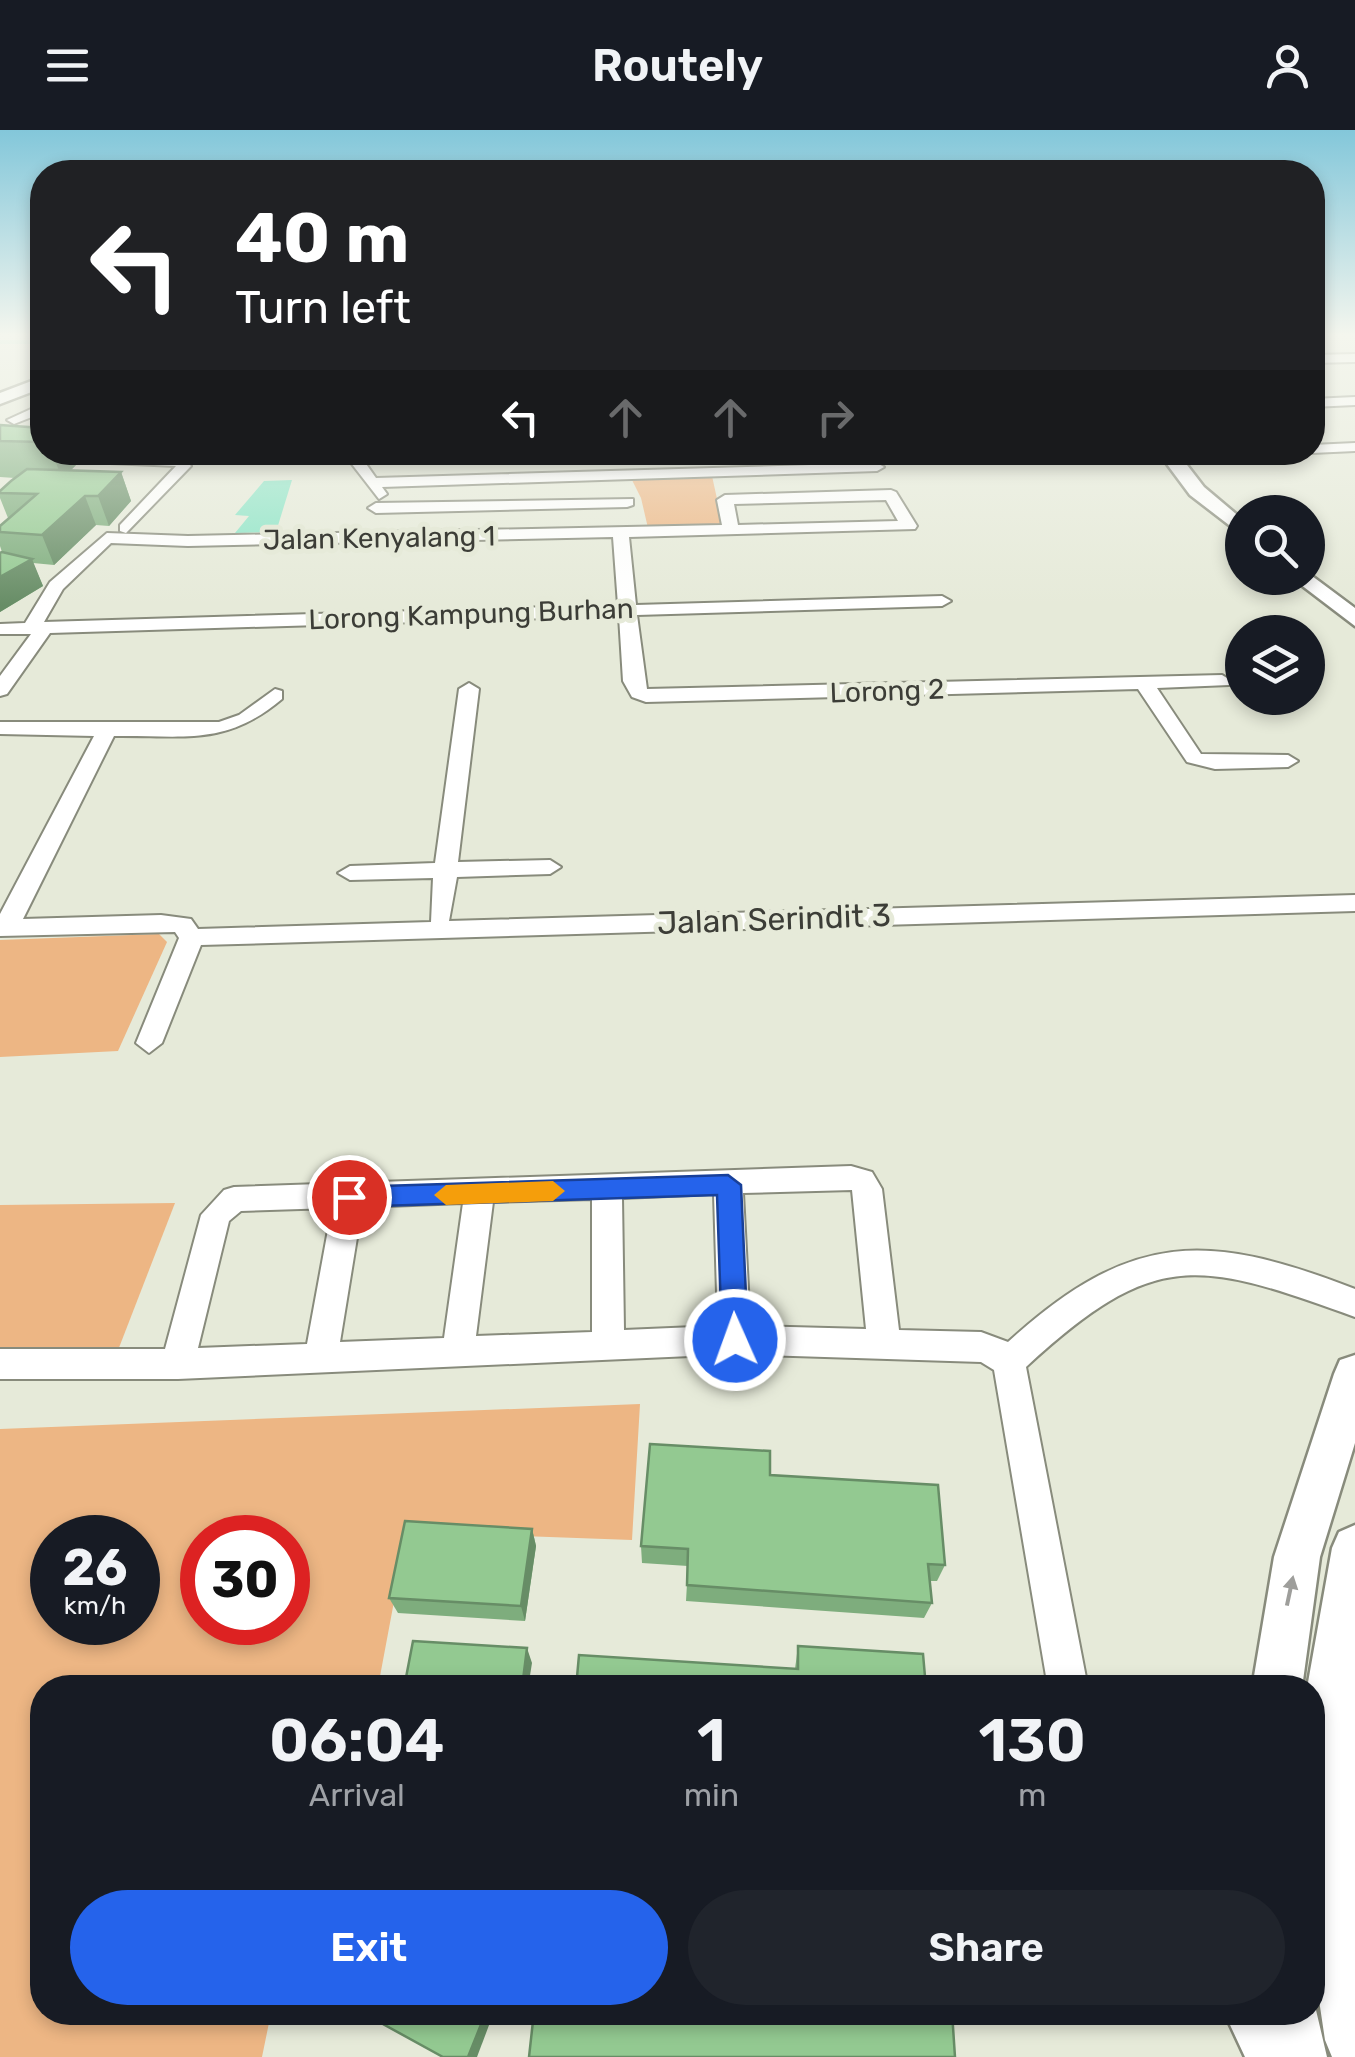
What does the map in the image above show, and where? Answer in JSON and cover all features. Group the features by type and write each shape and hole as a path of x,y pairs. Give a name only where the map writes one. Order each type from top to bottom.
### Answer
{"main road":[{"path":"1177,465 1192,486 1225,514"},
{"path":"1193,465 1225,498"},
{"path":"1325,577 1355,601"},
{"path":"1325,595 1355,619"},
{"path":"1279,1675 1297,1557 1355,1374"},
{"path":"1355,1548 1336,1639 1330,1770 1340,1936 1355,2040"},
{"path":"1260,2025 1278,2057"},
{"path":"1292,2025 1298,2057"}],"street":[{"path":"1325,448 1355,447"},
{"path":"0,454 30,455"},
{"path":"85,477 96,465"},
{"path":"126,528 180,465"},
{"path":"359,465 380,490 366,538"},
{"path":"615,465 627,502 646,533"},
{"path":"371,483 875,465"},
{"name":"Jalan Kenyalang 1","path":"38,628 56,586 107,538 188,542 621,534 646,533 731,531 909,526 891,496 724,500 731,531"},
{"path":"376,508 627,502"},
{"path":"621,534 630,609"},
{"name":"Lorong Kampung Burhan","path":"0,629 942,601"},
{"name":"Lorong 2","path":"630,609 633,681 639,693 646,696 1222,681"},
{"path":"0,690 38,628"},
{"path":"1144,683 1194,758 1215,762 1288,762"},
{"path":"440,917 469,689"},
{"path":"0,728 221,728 246,719 274,695"},
{"path":"1,927 15,913 107,730"},
{"path":"350,872 550,867"},
{"name":"Jalan Serindit 3","path":"187,931 1355,903"},
{"path":"1,927 187,931 540,914"},
{"path":"149,1043 187,931"},
{"path":"178,1364 220,1207 245,1198 862,1180 867,1189 884,1344"},
{"path":"728,1185 735,1340"},
{"path":"607,1189 608,1346"},
{"path":"458,1350 478,1194"},
{"path":"321,1358 349,1197"},
{"path":"1008,1362 1095,1290 1164,1265 1217,1262 1274,1270 1355,1303"},
{"path":"0,1364 178,1364 735,1340 982,1347 998,1352 1008,1362 1066,1675"}],"shaded area":[{"path":"712,476 723,526 648,528 641,498 631,478"},
{"path":"292,480 276,532 235,533 249,516 235,515 264,481"},
{"path":"159,934 167,942 118,1051 0,1057 0,940"},
{"path":"175,1203 115,1358 0,1356 0,1205"},
{"path":"640,1404 632,1540 407,1532 380,1675 30,1675 30,2025 269,2025 262,2057 0,2057 0,1429"}],"building":[{"path":"0,426 30,427 30,442 0,441"},
{"path":"27,469 121,472 98,496 85,496 42,535 0,532 0,526 37,494 0,493"},
{"path":"2,552 32,559 0,577"},
{"path":"650,1444 770,1451 770,1475 938,1485 945,1565 928,1564 932,1603 687,1585 688,1549 641,1546"},
{"path":"405,1521 532,1529 521,1606 389,1598"},
{"path":"413,1641 527,1648 524,1675 406,1675"},
{"path":"798,1646 923,1654 925,1675 577,1675 579,1655 798,1669"},
{"path":"385,2025 481,2025 468,2057 443,2057"},
{"path":"533,2025 953,2025 955,2057 529,2057"}],"slow traffic":[{"path":"446,1195 553,1191"}],"route":[{"path":"349,1197 728,1185 735,1340"}]}
